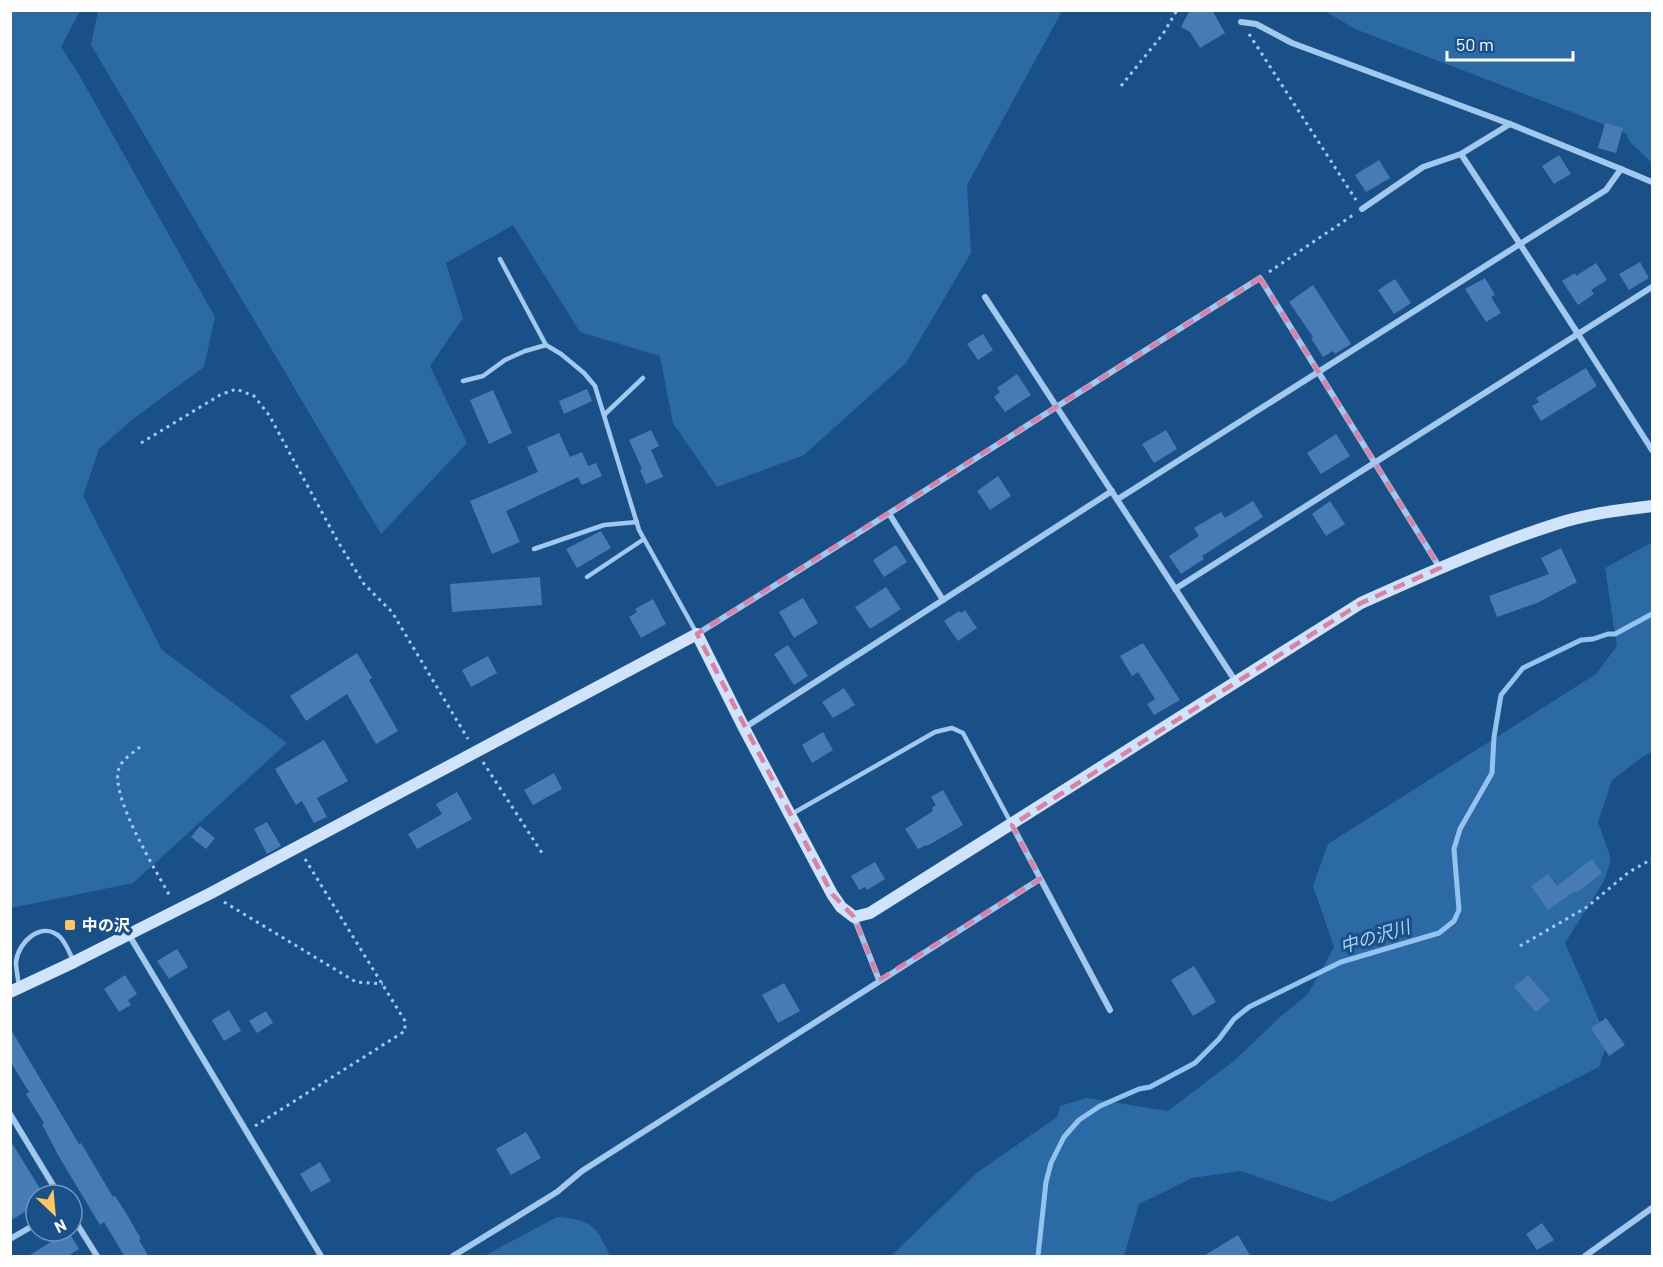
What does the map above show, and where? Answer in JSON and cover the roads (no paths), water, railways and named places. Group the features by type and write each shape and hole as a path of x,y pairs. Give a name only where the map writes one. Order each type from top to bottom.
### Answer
{"street":[{"path":"1241,22 1256,24 1292,43 1510,124 1653,182"},
{"path":"1362,209 1423,167 1461,154 1510,124"},
{"path":"1461,154 1653,450"},
{"path":"1118,499 1606,190 1621,169"},
{"path":"15,990 129,935 298,848 697,634 890,515 1260,278 1440,568"},
{"path":"1175,589 1653,287"},
{"path":"985,297 1236,682"},
{"path":"744,728 1112,491"},
{"path":"854,916 870,913 1361,603 1440,568 1554,524 1616,510 1653,506"},
{"path":"890,515 943,600"},
{"path":"697,634 832,894 841,907 854,916 879,980"},
{"path":"1012,825 1110,1010"},
{"path":"453,1257 557,1192 582,1171 1040,879"},
{"path":"129,935 321,1257"},
{"path":"10,1114 52,1183"},
{"path":"1585,1257 1653,1208"},
{"path":"10,1239 24,1231"},
{"path":"84,1235 98,1257"}],"lane":[{"path":"500,259 546,345 584,373 595,386 637,522 644,539 697,634"},
{"path":"463,381 483,376 505,360 546,345"},
{"path":"604,415 643,378"},
{"path":"534,549 604,525 637,522"},
{"path":"587,577 644,539"},
{"path":"790,815 935,732 952,728 963,734 1012,825"},
{"path":"15,990 19,950 26,940 38,933 49,931 59,936 74,962"}],"waterway":[{"name":"中の沢川","path":"1038,1256 1046,1182 1051,1163 1064,1137 1079,1120 1100,1106 1139,1089 1150,1087 1195,1063 1219,1039 1234,1019 1249,1007 1341,962 1439,933 1454,921 1459,910 1454,849 1460,829 1492,773 1494,737 1501,695 1523,668 1581,640 1615,634 1652,614"}],"place":[{"name":"中の沢","path":"70,925"}]}
